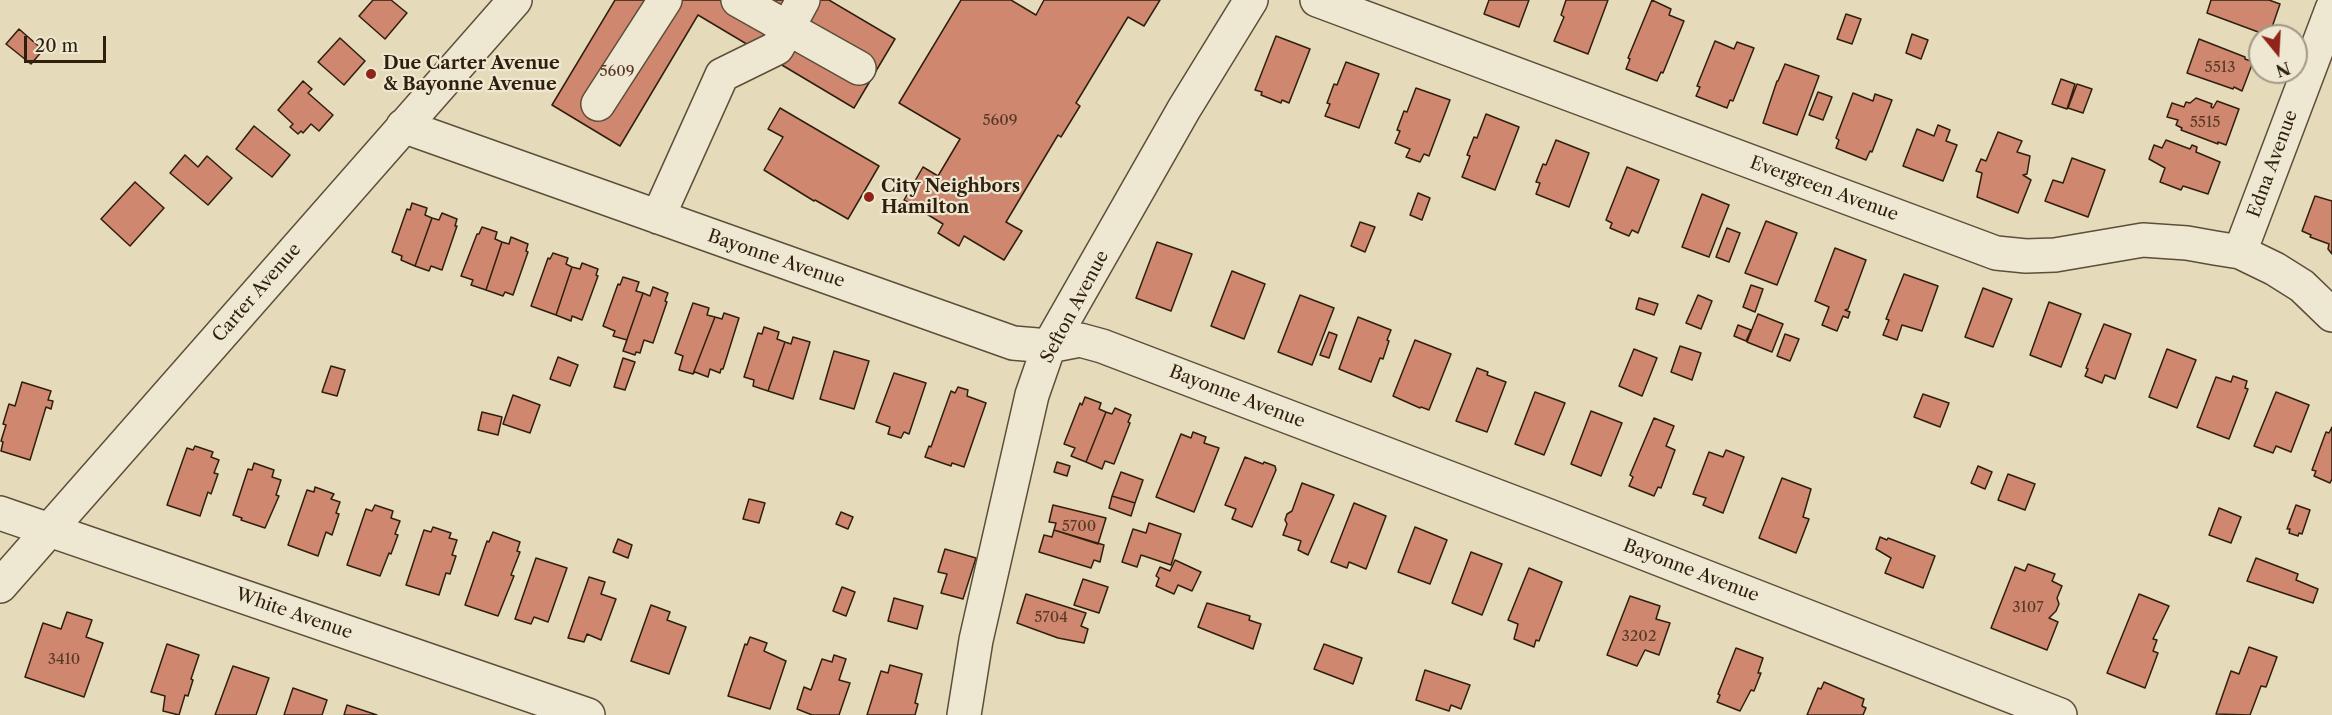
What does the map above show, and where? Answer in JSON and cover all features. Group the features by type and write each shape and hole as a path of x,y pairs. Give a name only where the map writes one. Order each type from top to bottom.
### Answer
{"street":[{"name":"Carter Avenue","path":"0,586 515,0"},
{"path":"598,104 666,0"},
{"path":"738,0 795,13 859,68"},
{"name":"Sefton Avenue","path":"963,715 976,640 1032,395 1049,346 1184,109 1251,0"},
{"name":"Evergreen Avenue","path":"1317,0 1996,253 2026,256 2055,255 2143,240 2187,243 2240,252 2275,269 2302,286 2332,315"},
{"name":"Edna Avenue","path":"2240,252 2332,9"},
{"path":"658,218 722,75 777,48 795,13"},
{"name":"Bayonne Avenue","path":"403,126 1013,343 1049,346 1080,340 1102,346 1529,508 2060,715"},
{"name":"White Avenue","path":"0,513 533,706 588,715"}],"building":[{"path":"373,0 391,0 407,13 385,39 359,16"},
{"path":"615,0 829,0 895,39 854,108 698,15 620,146 552,105"},
{"name":"City Neighbors Hamilton","path":"961,0 1011,0 1036,15 1044,0 1160,0 1144,26 1128,17 1076,103 1080,106 1061,137 1058,135 1006,222 1022,231 1004,260 964,236 959,246 938,233 943,224 904,200 923,167 938,176 960,139 899,103"},
{"path":"1489,0 1529,0 1519,27 1484,14"},
{"path":"1566,0 1608,0 1588,54 1554,41 1564,17 1561,15"},
{"path":"1652,0 1671,9 1669,15 1684,21 1663,73 1661,72 1657,81 1626,69 1630,59 1628,58"},
{"path":"2211,0 2269,0 2280,4 2273,24 2248,24 2248,28 2207,13"},
{"path":"1846,14 1861,19 1852,44 1837,39"},
{"path":"19,29 43,50 31,64 6,44"},
{"path":"1912,34 1928,40 1921,59 1906,53"},
{"path":"1276,36 1310,49 1289,103 1282,100 1281,103 1255,90"},
{"path":"340,38 365,61 344,85 318,62"},
{"path":"2199,39 2248,60 2248,75 2242,91 2187,73"},
{"path":"1715,41 1734,49 1737,42 1754,48 1733,101 1730,100 1727,108 1696,96 1700,87 1697,86"},
{"path":"1346,62 1379,74 1359,128 1325,116 1334,84 1337,85"},
{"path":"1785,64 1819,76 1797,135 1763,123"},
{"path":"2061,79 2075,84 2067,109 2052,104"},
{"path":"303,81 312,89 308,93 333,115 319,131 311,124 303,133 301,131 298,134 290,127 293,124 278,110"},
{"path":"2077,84 2092,89 2083,113 2068,108"},
{"path":"1416,88 1450,100 1429,156 1424,154 1420,162 1406,157 1410,149 1395,143 1404,111 1407,112"},
{"path":"1818,92 1832,97 1823,120 1809,115"},
{"path":"1853,93 1873,101 1875,94 1892,100 1872,152 1870,151 1866,160 1836,148 1839,140 1836,138"},
{"path":"2196,98 2212,104 2213,108 2217,101 2239,109 2226,145 2181,130 2182,128 2176,125 2178,120 2167,117 2172,103 2184,107 2186,102 2190,103"},
{"path":"780,108 879,166 848,219 764,170 783,137 768,129"},
{"path":"1486,114 1519,127 1495,190 1462,177 1470,156 1467,155 1474,137 1477,138"},
{"path":"1938,125 1950,130 1946,141 1957,145 1943,181 1903,166 1917,129 1934,136"},
{"path":"254,126 290,155 272,177 236,149"},
{"path":"1998,132 2022,141 2017,152 2030,156 2027,174 2023,175 2031,180 2018,213 1977,197 1982,173 1976,171 1981,159 1986,161"},
{"path":"1556,140 1589,153 1569,207 1536,194 1540,183 1536,182"},
{"path":"2166,140 2190,149 2192,145 2197,147 2196,152 2220,162 2208,194 2183,186 2181,190 2160,182 2165,168 2149,159 2154,145 2162,148"},
{"path":"185,155 198,167 207,156 232,178 208,205 170,173"},
{"path":"2072,158 2105,170 2088,217 2045,201 2053,180 2063,183"},
{"path":"1627,167 1659,180 1638,233 1632,230 1629,236 1610,228 1612,223 1606,220"},
{"path":"135,182 164,208 130,246 101,219"},
{"path":"1418,193 1430,198 1422,220 1410,215"},
{"path":"1702,194 1729,205 1709,257 1682,247"},
{"path":"2315,196 2332,201 2332,254 2328,249 2329,244 2310,237 2311,235 2302,231"},
{"path":"412,203 427,208 425,215 432,218 415,266 401,260 402,256 392,252 407,209 410,210"},
{"path":"442,213 457,219 455,226 457,226 442,270 431,266 429,271 415,266 432,218 439,220"},
{"path":"1766,221 1797,233 1777,285 1745,273"},
{"path":"1360,222 1375,227 1365,252 1351,246"},
{"path":"482,227 497,232 495,239 502,242 486,290 471,285 473,280 461,276 477,234"},
{"path":"1727,228 1740,233 1729,262 1716,257"},
{"path":"511,237 528,244 526,251 528,252 513,295 505,292 503,296 486,290 502,242 509,244"},
{"path":"1157,242 1192,254 1171,311 1136,298"},
{"path":"1835,248 1866,260 1848,309 1845,310 1850,312 1848,318 1843,316 1837,331 1822,325 1829,307 1815,301"},
{"path":"553,253 568,258 566,264 572,267 556,315 531,306 548,258 550,259"},
{"path":"582,263 598,269 596,275 598,276 582,320 572,316 571,321 556,315 572,267 580,269"},
{"path":"1232,271 1265,284 1244,339 1211,326"},
{"path":"1904,274 1938,286 1922,331 1902,325 1897,340 1883,335 1889,320 1886,319"},
{"path":"623,277 639,282 636,291 643,293 627,340 613,336 615,331 603,326 618,284 620,285"},
{"path":"1751,285 1763,289 1755,312 1743,307"},
{"path":"653,287 668,293 653,343 644,340 640,353 636,352 635,355 623,351 643,293 650,296"},
{"path":"1983,288 2012,299 1993,347 1965,337"},
{"path":"1300,295 1334,308 1312,365 1278,352"},
{"path":"1698,295 1712,301 1701,329 1686,323"},
{"path":"1639,298 1658,304 1654,315 1636,309"},
{"path":"2049,302 2081,314 2061,367 2030,355"},
{"path":"693,303 709,308 707,315 715,317 693,374 679,370 683,356 675,353"},
{"path":"724,313 739,318 723,369 720,373 710,369 708,377 695,372 693,374 715,317 722,319"},
{"path":"1758,314 1783,324 1772,352 1747,342"},
{"path":"1358,317 1391,330 1383,359 1380,358 1371,382 1339,369"},
{"path":"2104,324 2131,334 2115,379 2105,375 2102,383 2085,376 2088,369 2086,368"},
{"path":"1738,325 1751,330 1746,341 1734,336"},
{"path":"764,327 779,332 777,339 785,342 768,391 753,386 754,380 744,377 758,333 762,334"},
{"path":"1329,332 1337,335 1329,358 1320,355"},
{"path":"1785,334 1799,339 1790,361 1777,356"},
{"path":"793,337 810,342 793,399 768,391 785,342 791,344"},
{"path":"1415,340 1451,354 1429,410 1393,396"},
{"path":"1680,346 1701,353 1692,380 1671,372"},
{"path":"1634,349 1657,358 1642,396 1619,386"},
{"path":"2167,349 2196,360 2177,408 2149,397"},
{"path":"834,351 869,361 854,409 820,399"},
{"path":"558,357 578,365 570,386 550,379"},
{"path":"623,358 635,362 625,390 614,387"},
{"path":"331,366 345,370 337,396 322,392"},
{"path":"1477,368 1488,372 1487,375 1506,382 1487,432 1456,421"},
{"path":"894,373 926,383 909,434 904,432 901,438 888,434 890,427 876,422"},
{"path":"2233,376 2247,381 2245,388 2248,389 2229,439 2197,427 2216,377 2231,382"},
{"path":"22,382 51,391 48,400 53,401 51,409 46,407 30,460 1,451 3,442 1,441 6,425 3,424 9,404 15,406"},
{"path":"958,387 968,390 967,396 986,403 964,467 952,463 951,466 925,457 929,446 931,447 951,391 955,393"},
{"path":"1535,392 1565,403 1544,455 1515,444"},
{"path":"2276,392 2309,405 2291,452 2276,446 2273,453 2254,446"},
{"path":"1923,394 1949,403 1940,427 1914,417"},
{"path":"513,395 540,405 530,433 503,424"},
{"path":"1085,397 1101,403 1099,409 1106,412 1086,462 1071,456 1075,448 1064,444 1080,403 1082,405"},
{"path":"1115,408 1131,415 1128,422 1130,423 1114,464 1105,461 1102,469 1086,462 1106,412 1112,414"},
{"path":"1591,411 1622,423 1601,476 1571,464"},
{"path":"482,412 502,417 498,435 478,430"},
{"path":"1654,418 1674,426 1666,446 1675,450 1661,488 1658,487 1654,496 1629,486 1633,477 1630,475"},
{"path":"2332,427 2332,479 2330,483 2314,476 2316,471 2312,470 2326,432 2329,433"},
{"path":"1193,432 1206,437 1204,443 1219,448 1194,512 1156,497 1181,434 1191,438"},
{"path":"195,446 213,452 211,457 219,460 214,473 218,474 211,494 208,492 200,516 167,505 187,448 193,450"},
{"path":"1726,450 1744,457 1723,513 1703,505 1706,498 1693,494 1709,452 1723,457"},
{"path":"1245,457 1275,466 1276,470 1252,527 1232,519 1236,509 1225,505"},
{"path":"1057,462 1070,466 1067,476 1054,472"},
{"path":"254,463 274,470 272,477 281,480 276,495 279,496 265,528 233,515 248,469 252,470"},
{"path":"1978,466 1992,472 1985,489 1971,483"},
{"path":"1121,472 1143,480 1135,503 1112,496"},
{"path":"2008,474 2035,484 2025,510 1998,500"},
{"path":"1782,478 1811,489 1803,517 1809,519 1796,553 1759,538"},
{"path":"1302,483 1334,495 1308,555 1298,550 1301,541 1283,535 1287,524 1285,520 1287,514 1292,511"},
{"path":"315,487 334,494 331,499 340,502 336,513 339,514 332,535 326,532 318,556 288,545 307,490 314,492"},
{"path":"1112,496 1135,503 1131,516 1109,508"},
{"path":"749,499 765,503 759,523 743,519"},
{"path":"1354,503 1386,516 1366,569 1349,562 1347,568 1331,562"},
{"path":"375,505 393,511 391,518 400,521 395,534 398,535 380,576 347,565 366,509 372,511"},
{"path":"1053,505 1106,518 1098,544 1054,530 1056,523 1049,522"},
{"path":"2296,505 2310,510 2302,534 2299,533 2298,536 2289,533 2290,529 2287,529"},
{"path":"2219,508 2241,517 2231,543 2209,535"},
{"path":"841,512 853,517 848,529 836,524"},
{"path":"1149,523 1181,534 1171,565 1141,555 1137,567 1122,562 1133,529 1146,533"},
{"path":"433,527 451,533 449,538 457,540 452,555 456,556 450,574 446,573 439,595 406,585 424,530 431,532"},
{"path":"1415,527 1447,540 1430,584 1398,572"},
{"path":"1054,530 1104,545 1100,562 1094,560 1091,568 1039,552 1044,535 1052,537"},
{"path":"493,532 520,542 517,551 520,552 511,575 514,576 498,616 465,605 487,541 489,542"},
{"path":"1880,537 1935,556 1923,588 1885,573 1891,558 1876,549"},
{"path":"618,539 632,545 628,558 613,552"},
{"path":"945,549 976,558 963,599 941,593 947,574 938,572"},
{"path":"1471,552 1502,564 1482,615 1452,603"},
{"path":"536,558 567,568 548,622 534,617 531,624 515,619"},
{"path":"2256,558 2298,574 2296,580 2318,589 2313,603 2247,581"},
{"path":"1175,560 1201,572 1192,591 1178,585 1174,594 1156,586 1159,578 1156,576 1160,567 1170,571"},
{"path":"2028,564 2055,574 2052,581 2062,586 2057,598 2059,604 2049,618 2058,622 2047,650 1991,628 2015,567 2025,571"},
{"path":"1529,568 1562,582 1539,641 1536,640 1534,647 1514,639 1518,624 1508,620"},
{"path":"589,577 605,582 601,594 616,599 601,640 587,634 584,642 568,638"},
{"path":"1083,579 1108,587 1099,613 1074,605"},
{"path":"842,587 855,592 846,616 833,611"},
{"path":"1026,594 1086,613 1081,626 1088,629 1084,643 1058,638 1017,623"},
{"path":"2139,594 2169,606 2153,639 2157,640 2153,651 2158,653 2145,688 2107,673"},
{"path":"1630,596 1660,606 1656,619 1670,623 1659,655 1645,650 1637,666 1607,655"},
{"path":"894,598 923,606 917,629 888,621"},
{"path":"1207,603 1250,616 1249,620 1261,624 1253,649 1198,627"},
{"path":"651,605 670,612 667,620 686,627 669,674 631,661"},
{"path":"67,612 92,620 86,637 103,643 84,697 25,677 43,623 61,629"},
{"path":"750,637 767,643 764,651 786,661 770,709 728,696 745,644 747,645"},
{"path":"167,644 199,655 188,696 185,695 179,715 163,711 165,696 151,692"},
{"path":"1324,644 1362,658 1353,684 1314,669"},
{"path":"2249,647 2277,657 2266,687 2261,686 2250,715 2216,714 2231,671 2239,674"},
{"path":"1736,648 1763,658 1758,673 1761,673 1754,691 1751,690 1740,711 1717,702"},
{"path":"834,655 846,659 839,680 850,683 839,715 812,715 797,709 804,687 811,690 822,659 832,662"},
{"path":"890,665 922,674 915,703 918,704 915,715 867,715 881,671 888,673"},
{"path":"233,666 269,678 256,715 215,715"},
{"path":"1425,670 1470,685 1461,709 1451,705 1449,711 1416,700"},
{"path":"1824,682 1864,699 1862,706 1866,708 1863,715 1807,715 1818,688 1821,689"},
{"path":"293,688 327,700 322,715 284,715"},
{"path":"347,705 377,715 344,715"}],"place":[{"name":"Due Carter Avenue & Bayonne Avenue","path":"371,74"},
{"name":"City Neighbors Hamilton","path":"869,197"}]}
